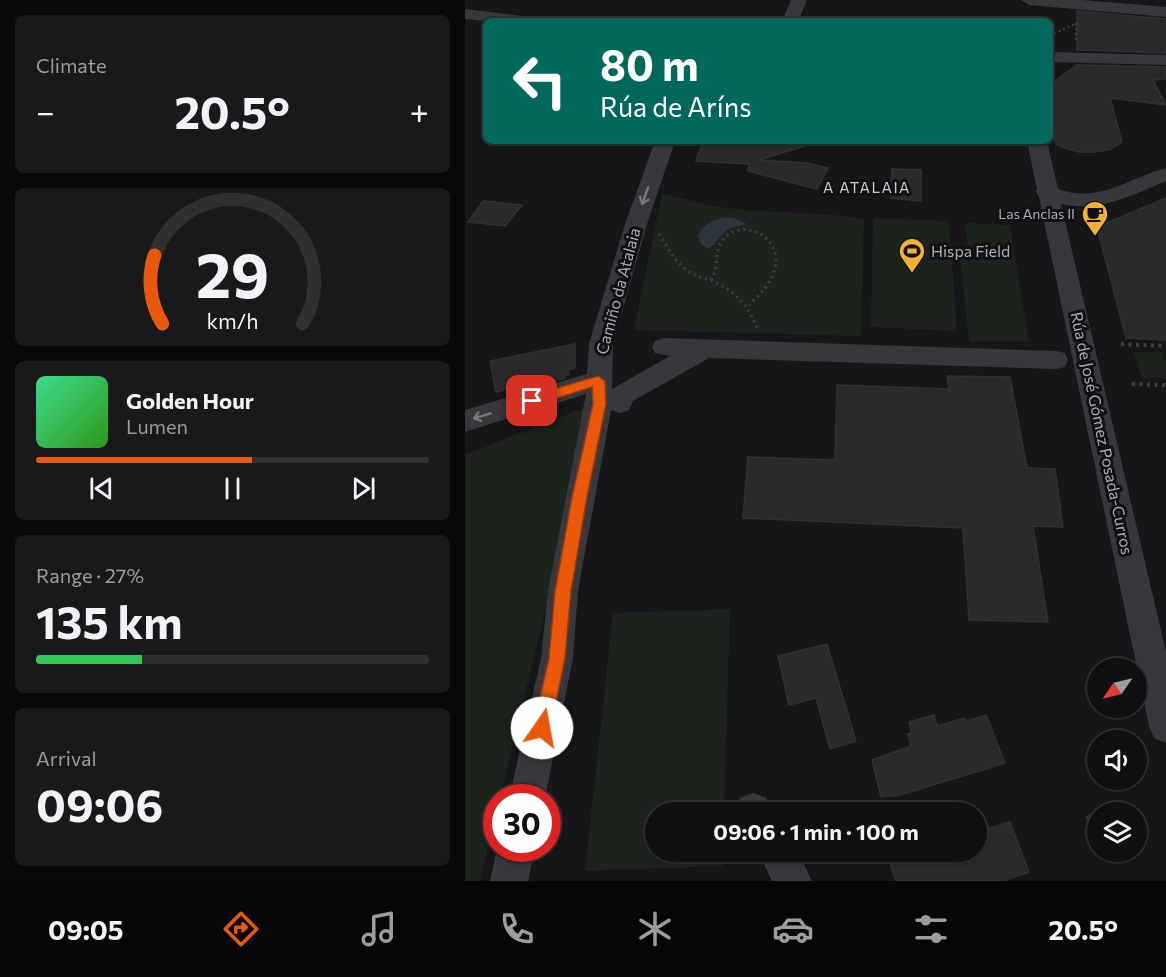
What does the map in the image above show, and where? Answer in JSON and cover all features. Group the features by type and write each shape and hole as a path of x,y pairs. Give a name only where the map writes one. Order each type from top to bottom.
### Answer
{"street":[{"path":"790,18 799,0"},
{"path":"1029,0 1166,12"},
{"path":"465,15 519,16"},
{"path":"1053,57 1166,60"},
{"name":"Camiño da Atalaia","path":"530,784 557,658 563,591 599,404 601,344 636,224 664,144"},
{"name":"Rúa de José Gómez Posada-Curros","path":"1038,144 1046,192 1059,234 1166,726"},
{"path":"1046,192 1061,199 1080,203 1096,202 1166,174"},
{"path":"1059,234 1076,219 1107,206 1121,192"},
{"path":"665,346 1056,360"},
{"path":"620,403 621,396 705,348"},
{"path":"465,421 598,381"},
{"path":"509,881 513,862"},
{"path":"783,862 793,881"}],"path":[{"path":"1053,34 1076,23 1076,41"},
{"path":"636,224 652,226 677,261 689,273 711,280 749,305 757,327 757,350"},
{"path":"711,280 717,268 716,253 723,238 738,230 750,229 764,234 773,243 777,256 775,268 768,284 749,305"},
{"path":"1121,344 1166,346"},
{"path":"1132,384 1166,385"}],"shaded area":[{"path":"662,193 721,207 864,219 861,336 634,330"},
{"path":"724,217 734,218 747,224 728,229 709,249 701,244 697,236 702,229"},
{"name":"Hispa Field","path":"873,218 949,221 957,331 871,327"},
{"path":"965,223 1010,225 1029,342 969,341 960,259 969,259"},
{"path":"1134,352 1163,352 1166,362 1166,378 1142,378"},
{"path":"584,408 546,608 503,784 483,784 484,862 480,881 465,881 465,455"},
{"path":"730,609 724,802 645,802 645,862 722,862 722,866 585,871 613,613"}],"building":[{"path":"1077,11 1166,19 1166,53 1077,50"},
{"path":"1077,65 1166,67 1166,79 1153,80 1166,105 1110,98 1122,142 1111,149 1079,152 1056,144 1053,136 1053,83"},
{"path":"702,144 805,144 805,146 759,160 807,163 828,168 817,189 748,171 749,164 696,161"},
{"path":"892,169 921,170 921,201 891,198"},
{"path":"1166,198 1166,340 1126,338 1097,227"},
{"path":"483,201 522,205 505,226 468,222"},
{"path":"575,344 575,368 568,370 569,375 565,378 526,390 525,384 496,392 490,361"},
{"path":"947,376 1010,377 1027,468 1055,469 1063,527 1033,526 1048,622 969,620 963,528 743,518 748,457 835,460 837,385 949,389"},
{"path":"827,644 856,741 830,749 816,698 789,705 778,656"},
{"path":"934,715 937,726 986,715 1005,763 900,795 881,797 872,760 911,746 908,734 912,733 909,722"},
{"path":"1010,822 1029,872 1003,881 896,881 890,862 987,862 987,829"}],"place":[{"name":"Las Anclas II","path":"1095,237"},
{"name":"Hispa Field","path":"912,274"}],"district":[{"name":"A ATALAIA","path":"867,188"}],"route":[{"path":"532,401 598,381 599,404 579,497 563,591 557,658 542,728"}]}
